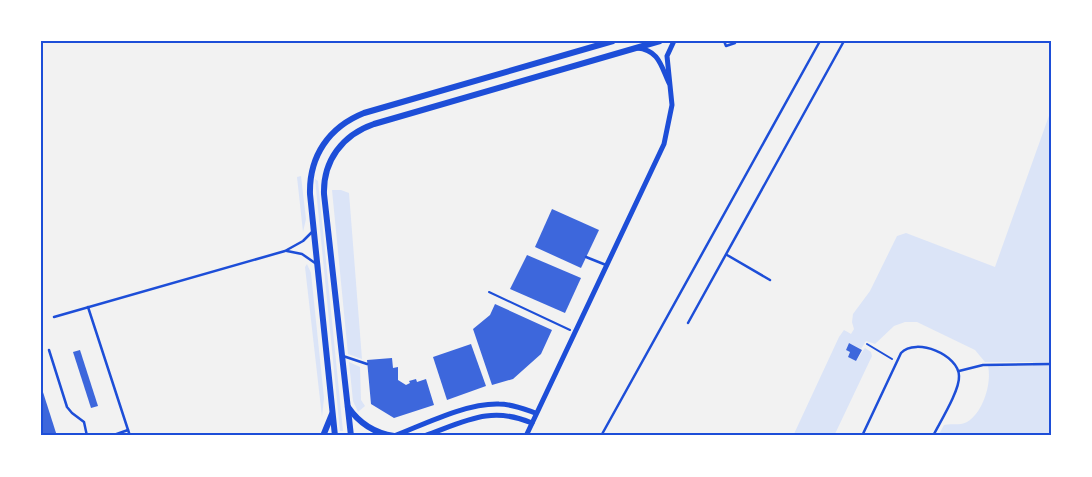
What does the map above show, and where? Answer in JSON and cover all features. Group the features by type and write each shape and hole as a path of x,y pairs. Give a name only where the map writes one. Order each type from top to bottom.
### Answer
{"street":[{"path":"335,436 310,185 315,159 329,137 341,125 356,116 612,41"},
{"path":"350,436 324,194 328,166 340,145 352,134 366,127 660,41"},
{"path":"526,436 664,144 671,115 667,56 674,41"},
{"path":"636,48 650,52 658,57 670,85"},
{"path":"546,61 549,74"},
{"path":"315,159 328,166"},
{"path":"348,406 367,426 380,433 394,436 450,415 488,404 508,405 536,413"},
{"path":"323,436 333,410"},
{"path":"424,436 490,414 507,414 532,423"}],"lane":[{"path":"724,41 726,46 735,43"},
{"path":"601,436 820,41"},
{"path":"688,323 844,41"},
{"path":"54,317 286,251 303,241 314,230"},
{"path":"286,251 302,254 318,267"},
{"path":"727,255 770,280"},
{"path":"586,257 606,266"},
{"path":"88,307 130,436"},
{"path":"862,436 904,350 918,345 952,360 959,371 958,384 932,436"},
{"path":"49,350 67,407 84,422 87,436"},
{"path":"342,355 367,364"},
{"path":"959,371 982,364 1051,364"},
{"path":"111,436 128,430"}],"path":[{"path":"489,292 574,332"},
{"path":"867,344 897,362"}],"shaded area":[{"path":"1051,110 1051,436 938,436 944,425 967,422 978,412 985,397 989,381 988,366 1033,366 1033,362 985,362 975,350 917,322 905,322 894,326 875,344 866,341 861,349 849,343 846,350 850,352 848,357 856,361 865,348 871,352 872,356 834,436 793,436 839,337 844,330 851,334 854,329 852,322 853,314 870,291 897,236 906,233 995,267"},
{"path":"301,176 306,219 303,232 297,177"},
{"path":"315,179 318,181 343,431 340,431"},
{"path":"332,190 341,190 349,193 362,359 348,354"},
{"path":"307,264 311,273 324,398 322,417 305,267"},
{"path":"349,362 360,367 361,400 365,406 358,412 353,401"}],"building":[{"path":"552,209 599,230 581,268 535,247"},
{"path":"527,255 581,278 565,313 510,289"},
{"path":"495,304 552,330 541,354 513,379 492,385 473,329 490,315"},
{"path":"849,343 862,350 856,361 848,357 850,352 846,350"},
{"path":"471,344 486,386 447,400 433,357"},
{"path":"80,350 98,406 91,408 73,352"},
{"path":"392,358 393,368 398,367 398,380 406,385 410,383 409,381 416,379 417,382 426,379 434,405 394,418 371,404 367,360"},
{"path":"42,389 57,436 41,436"}]}
